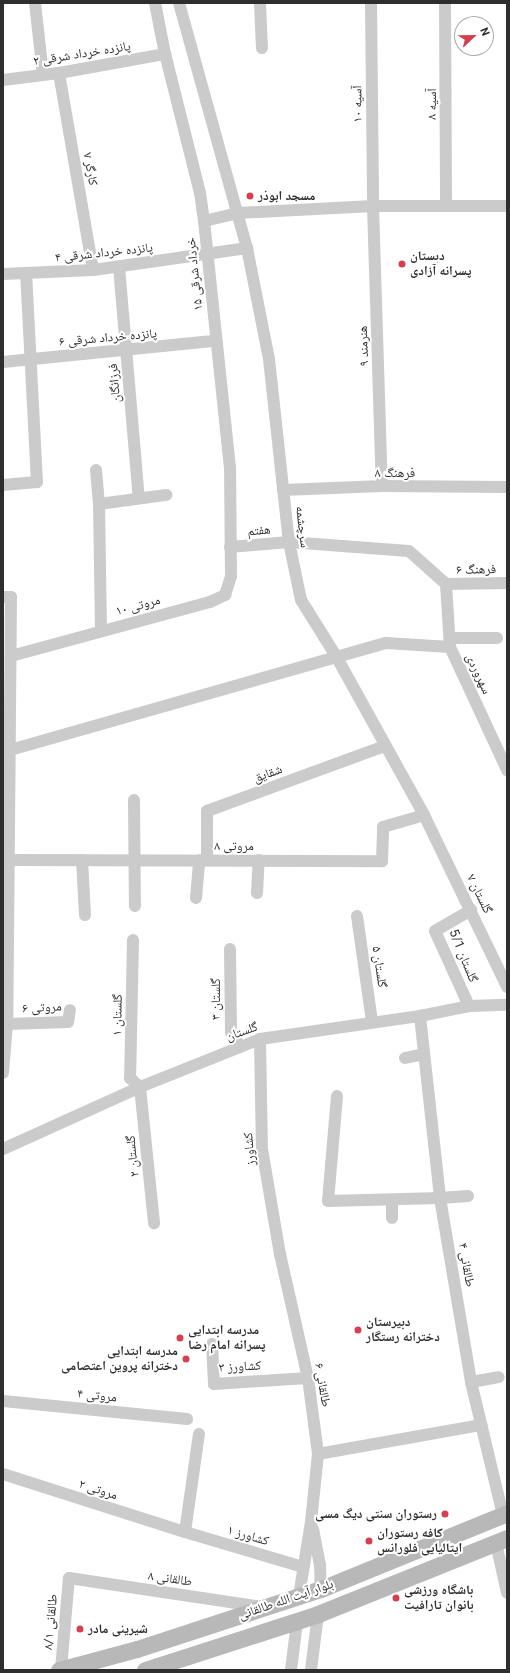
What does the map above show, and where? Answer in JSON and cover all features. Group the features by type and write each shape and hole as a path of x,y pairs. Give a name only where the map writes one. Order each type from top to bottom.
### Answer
{"main road":[{"name":"بلوار آیت الله طالقانی","path":"60,1670 137,1649 321,1589 440,1542 505,1514"},
{"name":"بلوار آیت الله طالقانی","path":"145,1670 297,1622 502,1540"},
{"path":"440,1542 436,1547 438,1554 447,1562"},
{"path":"318,1614 321,1589"},
{"path":"297,1622 299,1596"}],"street":[{"path":"35,3 43,74"},
{"name":"۱۵ خرداد شرقی","path":"155,3 165,54 200,193 204,220 215,341 230,468 230,547"},
{"path":"178,3 238,213"},
{"path":"260,3 262,48"},
{"name":"آسیه ۱۰","path":"371,3 373,206"},
{"name":"آسیه ۸","path":"445,3 446,205"},
{"name":"پانزده خرداد شرقی ۲","path":"3,80 59,73 165,54"},
{"name":"کارگر ۷","path":"59,73 93,270"},
{"path":"204,220 238,213 373,206 507,206"},
{"name":"هنرمند ۹","path":"373,206 382,486"},
{"name":"سرچشمه","path":"238,213 247,248 269,359 289,542 301,600 336,656 424,815"},
{"name":"پانزده خرداد شرقی ۴","path":"3,274 93,270 247,248"},
{"name":"فرزانگان","path":"118,267 138,498"},
{"path":"3,485 37,482 26,274"},
{"name":"پانزده خرداد شرقی ۶","path":"3,362 215,341"},
{"path":"96,470 99,504 101,630"},
{"name":"فرهنگ ۸","path":"283,490 382,486 507,487"},
{"path":"99,504 166,495"},
{"name":"هفتم","path":"230,547 289,542 409,551 446,584"},
{"name":"مروتی ۱۰","path":"11,656 101,630 210,602 225,595 231,576 230,547"},
{"name":"فرهنگ ۶","path":"446,584 507,583"},
{"name":"سهروردی","path":"446,584 450,642 507,770"},
{"path":"3,1072 7,1024 5,983 8,860 6,806 10,750 7,675 11,656 7,597"},
{"path":"10,750 386,643 450,642 497,638"},
{"name":"شقایق","path":"203,860 207,811 385,746"},
{"path":"134,800 135,906"},
{"name":"مروتی ۸","path":"8,860 382,861 383,828 424,815"},
{"name":"گلستان ۷","path":"424,815 507,987"},
{"path":"82,860 85,915"},
{"path":"196,898 203,860"},
{"path":"257,893 259,860"},
{"name":"گلستان 5/1","path":"469,1006 435,931 471,910"},
{"name":"گلستان ۵","path":"357,916 372,1022"},
{"name":"گلستان ۱","path":"133,940 130,1078 140,1087"},
{"name":"گلستان ۳","path":"230,949 231,1032 240,1047"},
{"name":"گلستان","path":"3,1149 140,1087 260,1039 420,1016 469,1006 507,1005"},
{"name":"مروتی ۶","path":"7,1024 68,1022 70,1010"},
{"name":"طالقانی ۴","path":"420,1016 440,1198 471,1382 505,1514"},
{"name":"کشاورز","path":"260,1039 262,1149 280,1254"},
{"path":"405,1058 424,1054"},
{"name":"گلستان ۲","path":"140,1087 154,1223"},
{"path":"337,1096 328,1201 392,1200 468,1196"},
{"path":"392,1200 392,1218"},
{"name":"طالقانی ۶","path":"280,1254 308,1378 318,1454 311,1522 299,1596"},
{"name":"کشاورز ۳","path":"212,1344 214,1384 308,1378"},
{"path":"471,1382 499,1377"},
{"name":"مروتی ۴","path":"3,1401 187,1419"},
{"path":"318,1454 481,1425"},
{"path":"185,1532 199,1434"},
{"name":"مروتی ۲","path":"3,1474 185,1532"},
{"name":"طالقانی ۶","path":"311,1522 320,1565 321,1589"},
{"name":"کشاورز ۱","path":"185,1532 303,1567"},
{"path":"502,1540 507,1593"},
{"name":"طالقانی ۸","path":"69,1578 266,1607"},
{"name":"طالقانی ۸/۱","path":"60,1670 69,1578"},
{"path":"311,1670 318,1614"},
{"path":"291,1670 297,1622"}],"place":[{"name":"مسجد ابوذر","path":"250,196"},
{"name":"دبستان پسرانه آزادی","path":"402,264"},
{"name":"دبیرستان دخترانه رستگار","path":"358,1330"},
{"name":"مدرسه ابتدایی پسرانه امام رضا","path":"180,1338"},
{"name":"مدرسه ابتدایی دخترانه پروین اعتصامی","path":"186,1359"},
{"name":"رستوران سنتی دیگ مسی","path":"445,1514"},
{"name":"کافه رستوران ایتالیایی فلورانس","path":"369,1541"},
{"name":"باشگاه ورزشی بانوان تارافیت","path":"396,1598"},
{"name":"شیرینی مادر","path":"80,1629"}]}
